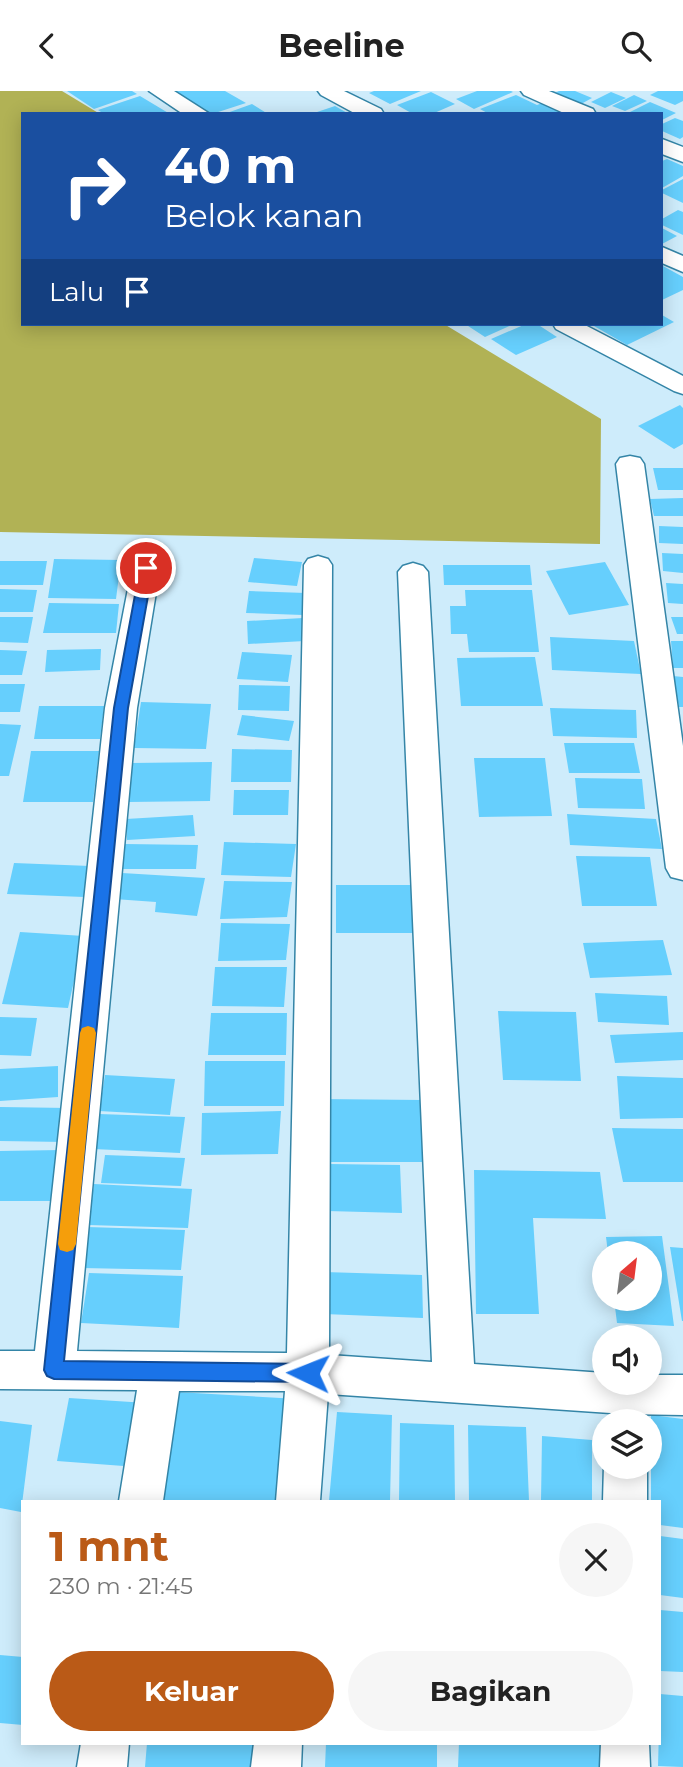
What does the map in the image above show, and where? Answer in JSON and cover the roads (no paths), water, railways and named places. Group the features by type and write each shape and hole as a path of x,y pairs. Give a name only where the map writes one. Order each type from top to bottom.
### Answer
{"street":[{"path":"159,91 196,112"},
{"path":"328,91 369,112"},
{"path":"531,91 580,112"},
{"path":"663,146 683,155"},
{"path":"663,255 683,265"},
{"path":"569,326 683,386"},
{"path":"630,464 683,868"},
{"path":"298,1500 308,1373 318,565"},
{"path":"54,1370 121,708 146,568"},
{"path":"413,572 454,1383"},
{"path":"0,1370 308,1373 454,1383 625,1408 683,1395"},
{"path":"141,1500 161,1370"},
{"path":"625,1479 625,1500"},
{"path":"102,1767 105,1745"},
{"path":"276,1767 278,1745"},
{"path":"625,1745 625,1767"}]}
